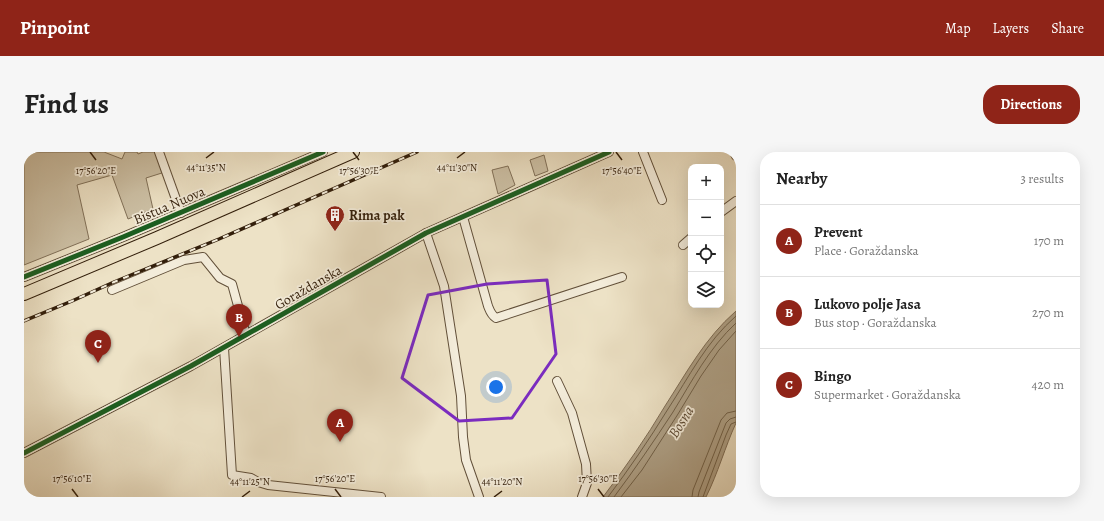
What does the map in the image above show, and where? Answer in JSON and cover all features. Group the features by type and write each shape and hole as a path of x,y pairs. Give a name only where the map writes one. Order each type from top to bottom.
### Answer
{"highway":[{"path":"24,294 157,238 353,152"}],"street":[{"path":"159,152 181,213"},
{"name":"Bistua Nuova","path":"24,277 181,213 323,152"},
{"name":"Goraždanska","path":"24,453 224,348 426,234 609,152"},
{"path":"643,152 662,200"},
{"path":"734,152 736,156"},
{"path":"724,210 736,201"},
{"path":"463,217 488,306 490,312 496,318 622,277"},
{"path":"426,234 444,286 461,396 466,460 479,497"},
{"path":"683,245 688,241"},
{"path":"112,290 184,260 203,256 220,278 232,284 246,335"},
{"path":"224,348 232,475 251,478 258,482 268,484 381,497"},
{"path":"557,381 572,414 586,464 587,483 582,497"}],"highlighted area":[{"path":"547,280 556,354 512,418 459,421 402,378 428,295 487,284"}],"shaded area":[{"path":"24,152 104,152 122,159 125,152 137,152 138,154 143,152 156,152 165,172 146,178 153,209 128,219 112,175 77,185 89,239 24,265"},
{"path":"544,155 548,171 535,176 530,160"},
{"path":"508,166 515,185 498,194 492,170"}],"water":[{"name":"Bosna","path":"736,311 736,423 706,497 603,497 643,441 697,356 715,332"}],"railway":[{"path":"24,321 219,239 417,152"}],"cycle path":[{"path":"24,277 123,237 323,152"},
{"path":"24,453 191,366 426,233 609,152"}],"place":[{"name":"Rima pak","path":"335,232"},
{"name":"Lukovo polje Jasa","path":"239,337"},
{"name":"Bingo","path":"98,363"},
{"name":"Prevent","path":"340,442"}]}
